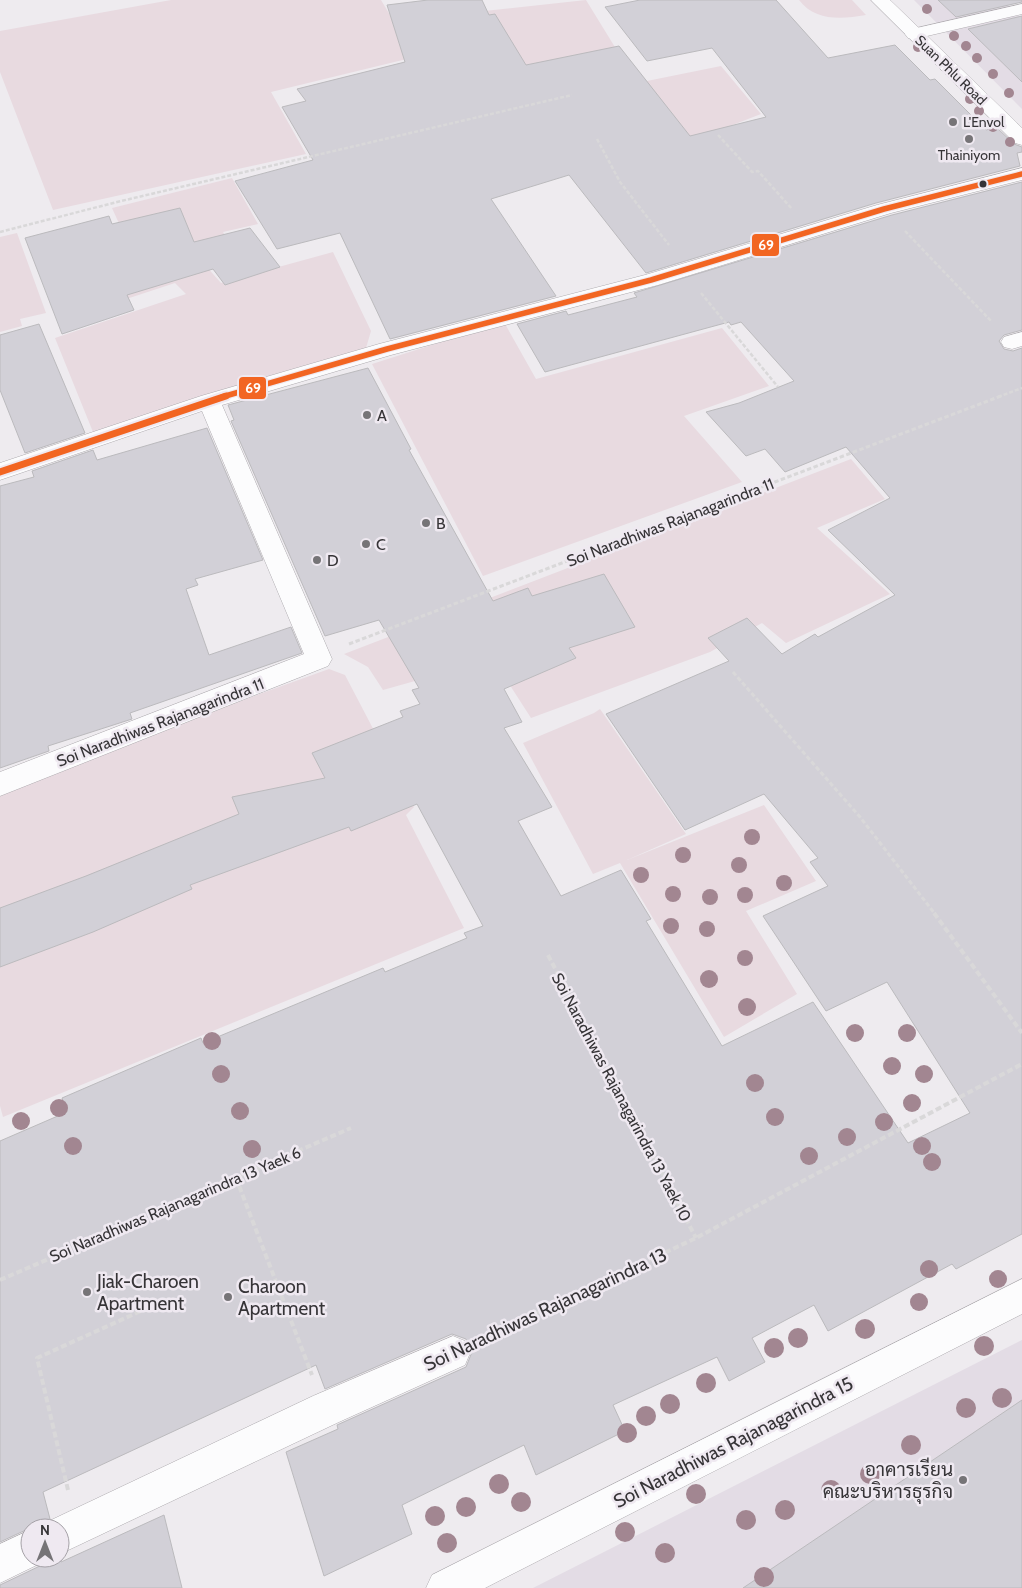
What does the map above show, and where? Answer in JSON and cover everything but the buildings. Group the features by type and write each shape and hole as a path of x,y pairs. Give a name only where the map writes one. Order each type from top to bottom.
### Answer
{"street":[{"name":"Suan Phlu Road","path":"880,0 1022,139"},
{"path":"914,34 1022,9"},
{"path":"0,472 209,401 387,349 651,280 884,209 1022,174"},
{"path":"209,401 319,660"},
{"name":"Soi Naradhiwas Rajanagarindra 11","path":"0,784 319,660"},
{"name":"Soi Naradhiwas Rajanagarindra 15","path":"445,1588 1022,1296"},
{"name":"Soi Naradhiwas Rajanagarindra 13","path":"70,1530 326,1409 453,1353"},
{"path":"0,1564 20,1554"}],"path":[{"path":"0,232 155,193 572,95"},
{"path":"718,135 752,172 758,171 812,230"},
{"path":"884,209 1017,341"},
{"name":"Soi Naradhiwas Rajanagarindra 11","path":"319,660 348,644 1022,388"},
{"path":"733,672 860,817 933,911 1022,1033"},
{"name":"Soi Naradhiwas Rajanagarindra 13 Yaek 10","path":"548,955 696,1238"},
{"name":"Soi Naradhiwas Rajanagarindra 13","path":"453,1353 696,1238 1022,1064"},
{"name":"Soi Naradhiwas Rajanagarindra 13 Yaek 6","path":"0,1280 351,1128"},
{"path":"236,1178 326,1409"},
{"path":"66,1518 37,1358 163,1301"}],"shaded area":[{"path":"171,0 381,0 415,57 271,92 306,154 53,210 0,72 0,31"},
{"path":"586,0 637,83 721,66 761,114 717,131 672,141 525,110 475,12"},
{"path":"799,0 852,0 866,15 839,18 821,15 813,12"},
{"path":"914,0 1002,0 1022,19 1022,109"},
{"path":"232,178 258,224 223,232 238,256 205,265 221,283 333,252 371,331 366,348 93,432 55,338 186,294 175,283 105,306 135,259 112,208"},
{"path":"17,233 46,313 20,319 22,326 0,332 0,237"},
{"path":"504,322 536,379 722,328 769,386 684,416 742,482 483,576 372,364"},
{"path":"851,459 885,499 817,528 890,594 786,643 762,623 710,652 531,718 493,659 383,690 368,667 344,654"},
{"path":"329,669 345,675 414,807 406,815 464,928 3,1117 0,1106 0,794 149,734"},
{"path":"600,709 686,834 627,860 764,805 816,881 746,911 797,994 724,1037 620,863 593,874 523,743"},
{"path":"1022,1340 1022,1588 533,1588"}],"transit line":[{"name":"69","path":"0,472 209,401 387,349 651,280 884,209 1022,174"}],"place":[{"name":"L'Envol","path":"953,122"},
{"name":"Thainiyom","path":"969,139"},
{"name":"A","path":"367,415"},
{"name":"B","path":"426,523"},
{"name":"C","path":"366,544"},
{"name":"D","path":"317,560"},
{"name":"Jiak-Charoen Apartment","path":"87,1292"},
{"name":"Charoon Apartment","path":"228,1297"},
{"name":"อาคารเรียน คณะบริหารธุรกิจ","path":"963,1480"}]}
